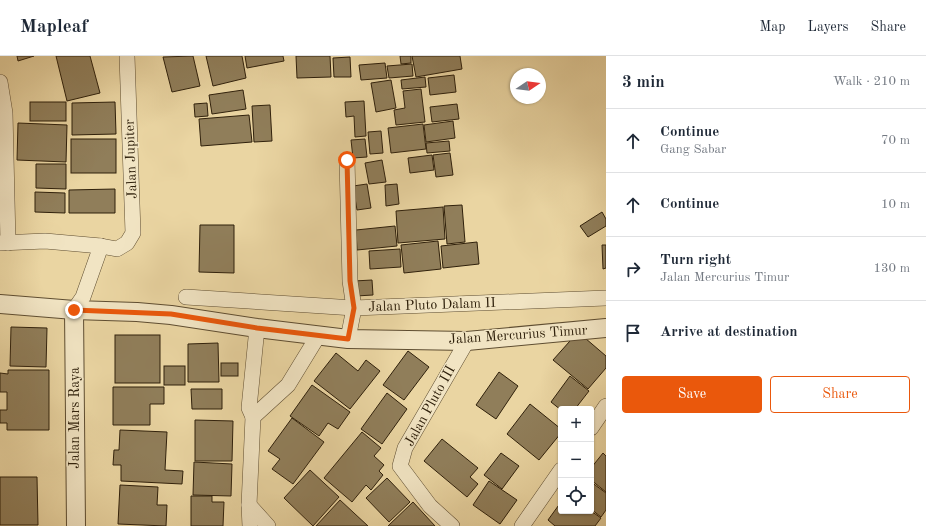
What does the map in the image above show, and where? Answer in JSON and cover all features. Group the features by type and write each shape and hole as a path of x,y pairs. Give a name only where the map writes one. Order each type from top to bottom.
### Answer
{"street":[{"name":"Jalan Jupiter","path":"106,247 117,249 127,243 133,233 127,56"},
{"path":"0,82 3,113 4,243 45,241 106,247 83,297 74,310"},
{"path":"347,160 350,281 354,308 348,339"},
{"name":"Jalan Pluto Dalam II","path":"186,297 354,308 606,298"},
{"name":"Jalan Mercurius Timur","path":"0,304 74,310 171,314 257,328 348,339 467,341 606,328"},
{"name":"Jalan Mars Raya","path":"74,310 76,526"},
{"path":"250,526 249,505 253,417 249,408 257,328"},
{"path":"253,417 288,386 318,336"},
{"name":"Jalan Pluto III","path":"452,526 430,506 400,466 405,448 467,341"},
{"path":"594,424 606,406"},
{"path":"522,526 558,474"},
{"path":"249,505 268,526"}],"building":[{"path":"17,56 34,56 18,61"},
{"path":"56,56 90,56 100,93 67,101"},
{"path":"193,56 200,86 172,92 163,57"},
{"path":"206,56 242,56 246,78 213,86"},
{"path":"245,56 283,56 284,61 247,68"},
{"path":"296,56 330,56 331,77 297,78"},
{"path":"400,56 411,56 411,63 401,64"},
{"path":"412,56 460,56 462,69 416,77"},
{"path":"350,57 351,77 334,77 333,58"},
{"path":"385,63 387,78 361,80 359,65"},
{"path":"412,64 413,76 389,78 387,66"},
{"path":"454,75 456,92 430,95 428,78"},
{"path":"425,77 426,87 402,89 401,80"},
{"path":"391,80 396,108 376,112 371,83"},
{"path":"421,89 425,122 396,125 394,110 405,108 403,91"},
{"path":"243,90 246,109 212,114 209,95"},
{"path":"364,101 366,136 355,137 354,116 346,117 345,102"},
{"path":"30,102 66,102 66,121 30,121"},
{"path":"115,102 116,134 72,135 72,103"},
{"path":"207,103 208,116 195,117 194,104"},
{"path":"457,104 459,119 432,122 430,107"},
{"path":"270,105 272,141 254,142 252,106"},
{"path":"249,115 252,142 201,146 199,119"},
{"path":"453,121 455,138 426,142 424,125"},
{"path":"18,123 67,125 66,162 17,160"},
{"path":"423,124 426,149 391,153 388,128"},
{"path":"381,131 383,153 370,154 368,132"},
{"path":"71,139 116,139 116,173 71,173"},
{"path":"365,139 367,157 353,158 351,140"},
{"path":"449,141 450,151 427,153 426,143"},
{"path":"450,153 453,175 436,177 433,155"},
{"path":"432,155 434,170 410,173 408,158"},
{"path":"382,160 386,182 369,184 365,163"},
{"path":"36,164 66,164 66,189 36,188"},
{"path":"367,184 371,208 357,210 353,186"},
{"path":"397,184 399,204 386,206 385,185"},
{"path":"115,189 115,213 69,213 69,190"},
{"path":"35,192 65,193 65,213 35,212"},
{"path":"462,205 465,242 447,244 444,206"},
{"path":"443,207 445,239 398,243 396,211"},
{"path":"602,212 606,219 606,226 588,237 580,226"},
{"path":"200,225 234,225 234,273 199,272"},
{"path":"395,226 397,246 357,250 356,230"},
{"path":"438,241 441,269 404,273 401,245"},
{"path":"477,242 479,264 443,268 441,246"},
{"path":"602,245 606,245 606,268 603,269"},
{"path":"400,249 401,267 370,269 369,251"},
{"path":"372,280 373,295 356,296 354,281"},
{"path":"11,327 47,328 46,367 10,366"},
{"path":"578,332 606,356 606,368 588,389 553,360"},
{"path":"115,335 160,335 160,383 115,383"},
{"path":"218,343 219,382 188,382 188,344"},
{"path":"408,351 429,367 404,400 383,385"},
{"path":"336,353 358,371 366,360 380,371 350,409 314,381"},
{"path":"221,363 238,363 238,376 221,376"},
{"path":"164,366 185,366 185,385 164,385"},
{"path":"8,370 49,370 49,430 7,430 7,423 0,423 0,410 7,410 7,392 0,392 0,373 8,374"},
{"path":"499,372 518,386 496,419 476,405"},
{"path":"570,376 589,391 577,406 558,406 558,408 551,402"},
{"path":"312,385 350,412 338,429 328,423 319,436 290,416"},
{"path":"113,387 164,387 164,404 150,404 150,425 113,425"},
{"path":"191,389 222,389 222,409 192,409"},
{"path":"387,393 407,409 382,444 361,429"},
{"path":"530,404 558,427 558,437 539,460 507,434"},
{"path":"292,418 324,442 293,484 272,469 280,459 268,451"},
{"path":"195,420 233,421 232,461 195,461"},
{"path":"120,430 167,432 165,470 183,471 182,484 121,481 121,465 113,465 114,450 119,450"},
{"path":"362,432 381,448 374,456 384,465 379,471 383,475 371,490 366,485 352,502 324,478"},
{"path":"442,439 478,468 470,477 478,484 467,497 424,461"},
{"path":"501,453 519,466 502,489 484,475"},
{"path":"603,453 606,456 606,492 594,482 594,464"},
{"path":"194,462 232,464 231,496 193,495"},
{"path":"310,470 339,497 313,526 284,498"},
{"path":"0,477 37,477 38,525 0,525"},
{"path":"387,478 410,502 389,522 366,498"},
{"path":"489,481 517,500 500,524 473,505"},
{"path":"594,484 606,493 606,510 601,517 594,511"},
{"path":"120,485 158,487 157,505 167,505 166,526 118,524"},
{"path":"191,496 212,496 212,502 224,502 223,526 191,526"},
{"path":"340,500 368,526 316,526"},
{"path":"413,502 435,526 388,526"},
{"path":"558,506 558,514 594,513 601,518 595,526 555,526 548,520"}],"route":[{"path":"74,310 171,314 257,328 348,339 354,308 350,281 347,160"}]}
